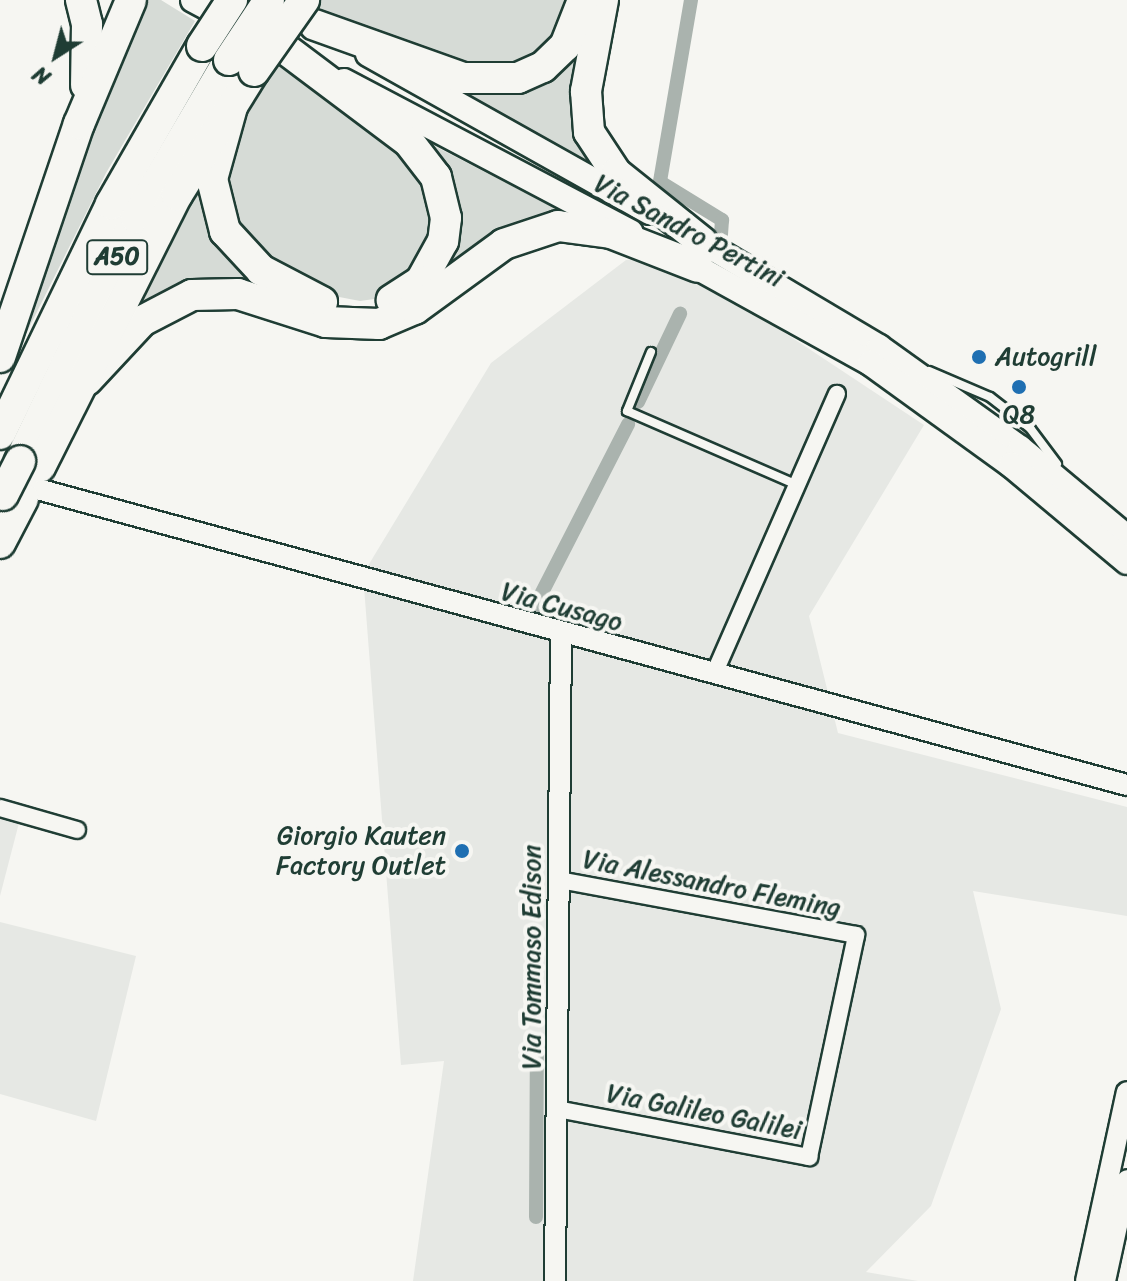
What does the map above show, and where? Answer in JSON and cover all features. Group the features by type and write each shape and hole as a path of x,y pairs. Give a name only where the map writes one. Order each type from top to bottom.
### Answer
{"highway":[{"path":"79,124 89,51 81,0"},
{"path":"0,357 79,124 131,0"},
{"name":"A50","path":"0,434 111,204 232,0"},
{"name":"A50","path":"14,484 136,218 242,66 269,0"},
{"path":"288,51 409,142 436,177 445,208 443,241 421,281 385,303 340,306 312,299 261,270 225,231 216,205 214,159 242,66 310,12 463,78 518,78 543,67 565,46 583,0"},
{"path":"603,0 586,91 589,132 616,173 700,254"},
{"path":"87,380 177,195 232,107"},
{"path":"0,543 14,484 87,380 142,321 192,295 238,294 326,322 379,324 415,309 504,244 547,228 580,226 700,254"}],"main road":[{"name":"Via Sandro Pertini","path":"193,0 288,51 700,254 898,360 1082,499 1127,537"},
{"name":"Via Sandro Pertini","path":"269,0 310,12 870,363 1011,465 1127,562"}],"street":[{"path":"714,674 837,394"},
{"name":"Via Cusago","path":"14,484 1122,786"},
{"name":"Via Tommaso Edison","path":"555,1281 561,634"},
{"path":"0,808 77,830"},
{"name":"Via Alessandro Fleming","path":"559,880 856,935"},
{"name":"Via Galileo Galilei","path":"557,1109 809,1157 856,935"},
{"path":"1086,1281 1127,1092"},
{"path":"1105,1281 1127,1180"}],"lane":[{"path":"651,352 627,411 797,485"}],"shaded area":[{"path":"139,0 161,0 195,21 106,173 14,358 57,216"},
{"path":"320,0 575,0 569,26 530,66 438,66 314,9"},
{"path":"583,29 592,163 455,87 484,88"},
{"path":"275,64 407,152 438,196 428,262 381,298 360,301 308,291 231,228 224,150"},
{"path":"417,137 582,222 537,224 518,231 424,296 378,318 335,318 214,283 175,293 144,310 131,307 203,167 213,227 234,257 271,288 317,308 353,315 402,303 437,273 446,256 454,215 445,173"},
{"path":"649,258 758,315 924,425 809,616 838,733 1127,807 1127,916 973,891 1001,1009 931,1206 866,1272 918,1281 413,1281 444,1061 401,1065 363,574 491,363 626,260"},
{"path":"0,813 20,819 0,896"},
{"path":"0,922 136,956 96,1121 0,1094"}],"waterway":[{"path":"691,0 660,182 722,220 721,236"},
{"path":"638,402 680,314"},
{"path":"532,612 628,424"},
{"path":"536,1217 537,1047"}],"place":[{"name":"Autogrill","path":"979,357"},
{"name":"Q8","path":"1019,387"},
{"name":"Giorgio Kauten Factory Outlet","path":"462,851"}]}
